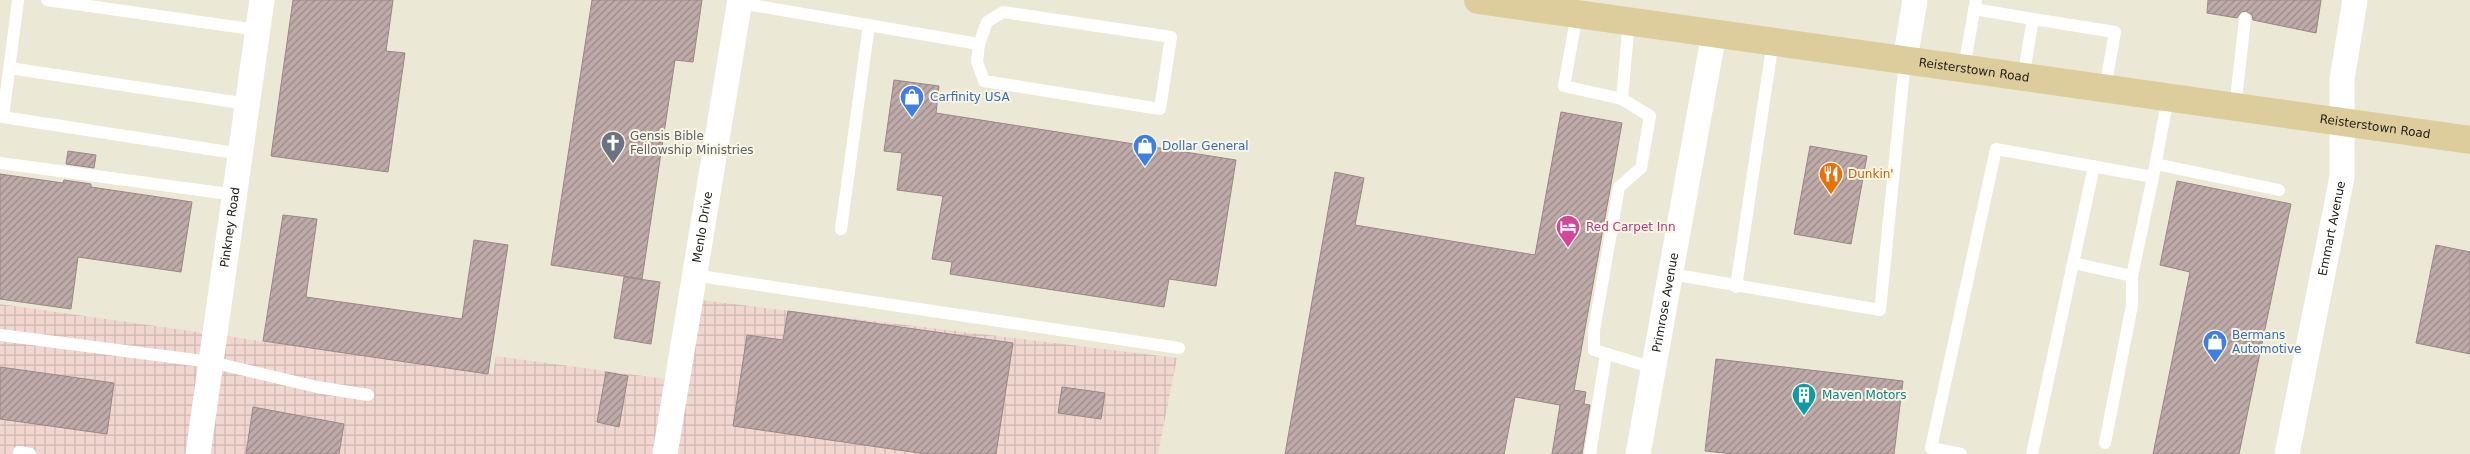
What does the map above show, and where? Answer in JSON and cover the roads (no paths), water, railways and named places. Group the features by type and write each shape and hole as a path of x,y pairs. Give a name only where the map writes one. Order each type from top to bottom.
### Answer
{"main road":[{"name":"Reisterstown Road","path":"1491,1 2342,124 2470,140"}],"street":[{"name":"Pinkney Road","path":"198,454 262,0"},
{"path":"1905,60 1915,0"},
{"name":"Emmart Avenue","path":"2286,454 2342,177 2342,79 2355,0"},
{"name":"Menlo Drive","path":"665,454 693,275 740,1"},
{"name":"Primrose Avenue","path":"1638,454 1714,33"}],"lane":[{"path":"18,0 3,116 241,154"},
{"path":"47,0 258,30"},
{"path":"740,1 979,44"},
{"path":"1964,68 1975,4 2033,19 2115,32 2105,89"},
{"path":"1002,12 1171,37 1160,109 984,81 977,62 979,44 987,22 1002,12"},
{"path":"1576,14 1564,86 1622,99 1650,116 1641,168 1619,186 1594,330 1594,350 1654,368"},
{"path":"2023,78 2033,19"},
{"path":"2235,108 2244,19"},
{"path":"1622,99 1629,21"},
{"path":"841,229 869,25"},
{"path":"1736,287 1773,41"},
{"path":"1671,274 1736,287 1880,310 1905,60"},
{"path":"9,68 248,104"},
{"path":"2105,443 2132,305 2132,276 2154,177 2168,98"},
{"path":"1960,454 1931,448 1996,149 2154,177"},
{"path":"0,163 236,195"},
{"path":"2156,164 2279,190"},
{"path":"2032,454 2094,166"},
{"path":"2073,263 2132,276"},
{"path":"693,275 1179,348"},
{"path":"0,335 212,362 317,386 368,395"},
{"path":"1590,454 1606,354"}],"place":[{"name":"Carfinity USA","path":"912,118"},
{"name":"Gensis Bible Fellowship Ministries","path":"613,164"},
{"name":"Dollar General","path":"1145,167"},
{"name":"Dunkin'","path":"1831,195"},
{"name":"Red Carpet Inn","path":"1568,248"},
{"name":"Bermans Automotive","path":"2215,363"},
{"name":"Maven Motors","path":"1804,416"}]}
